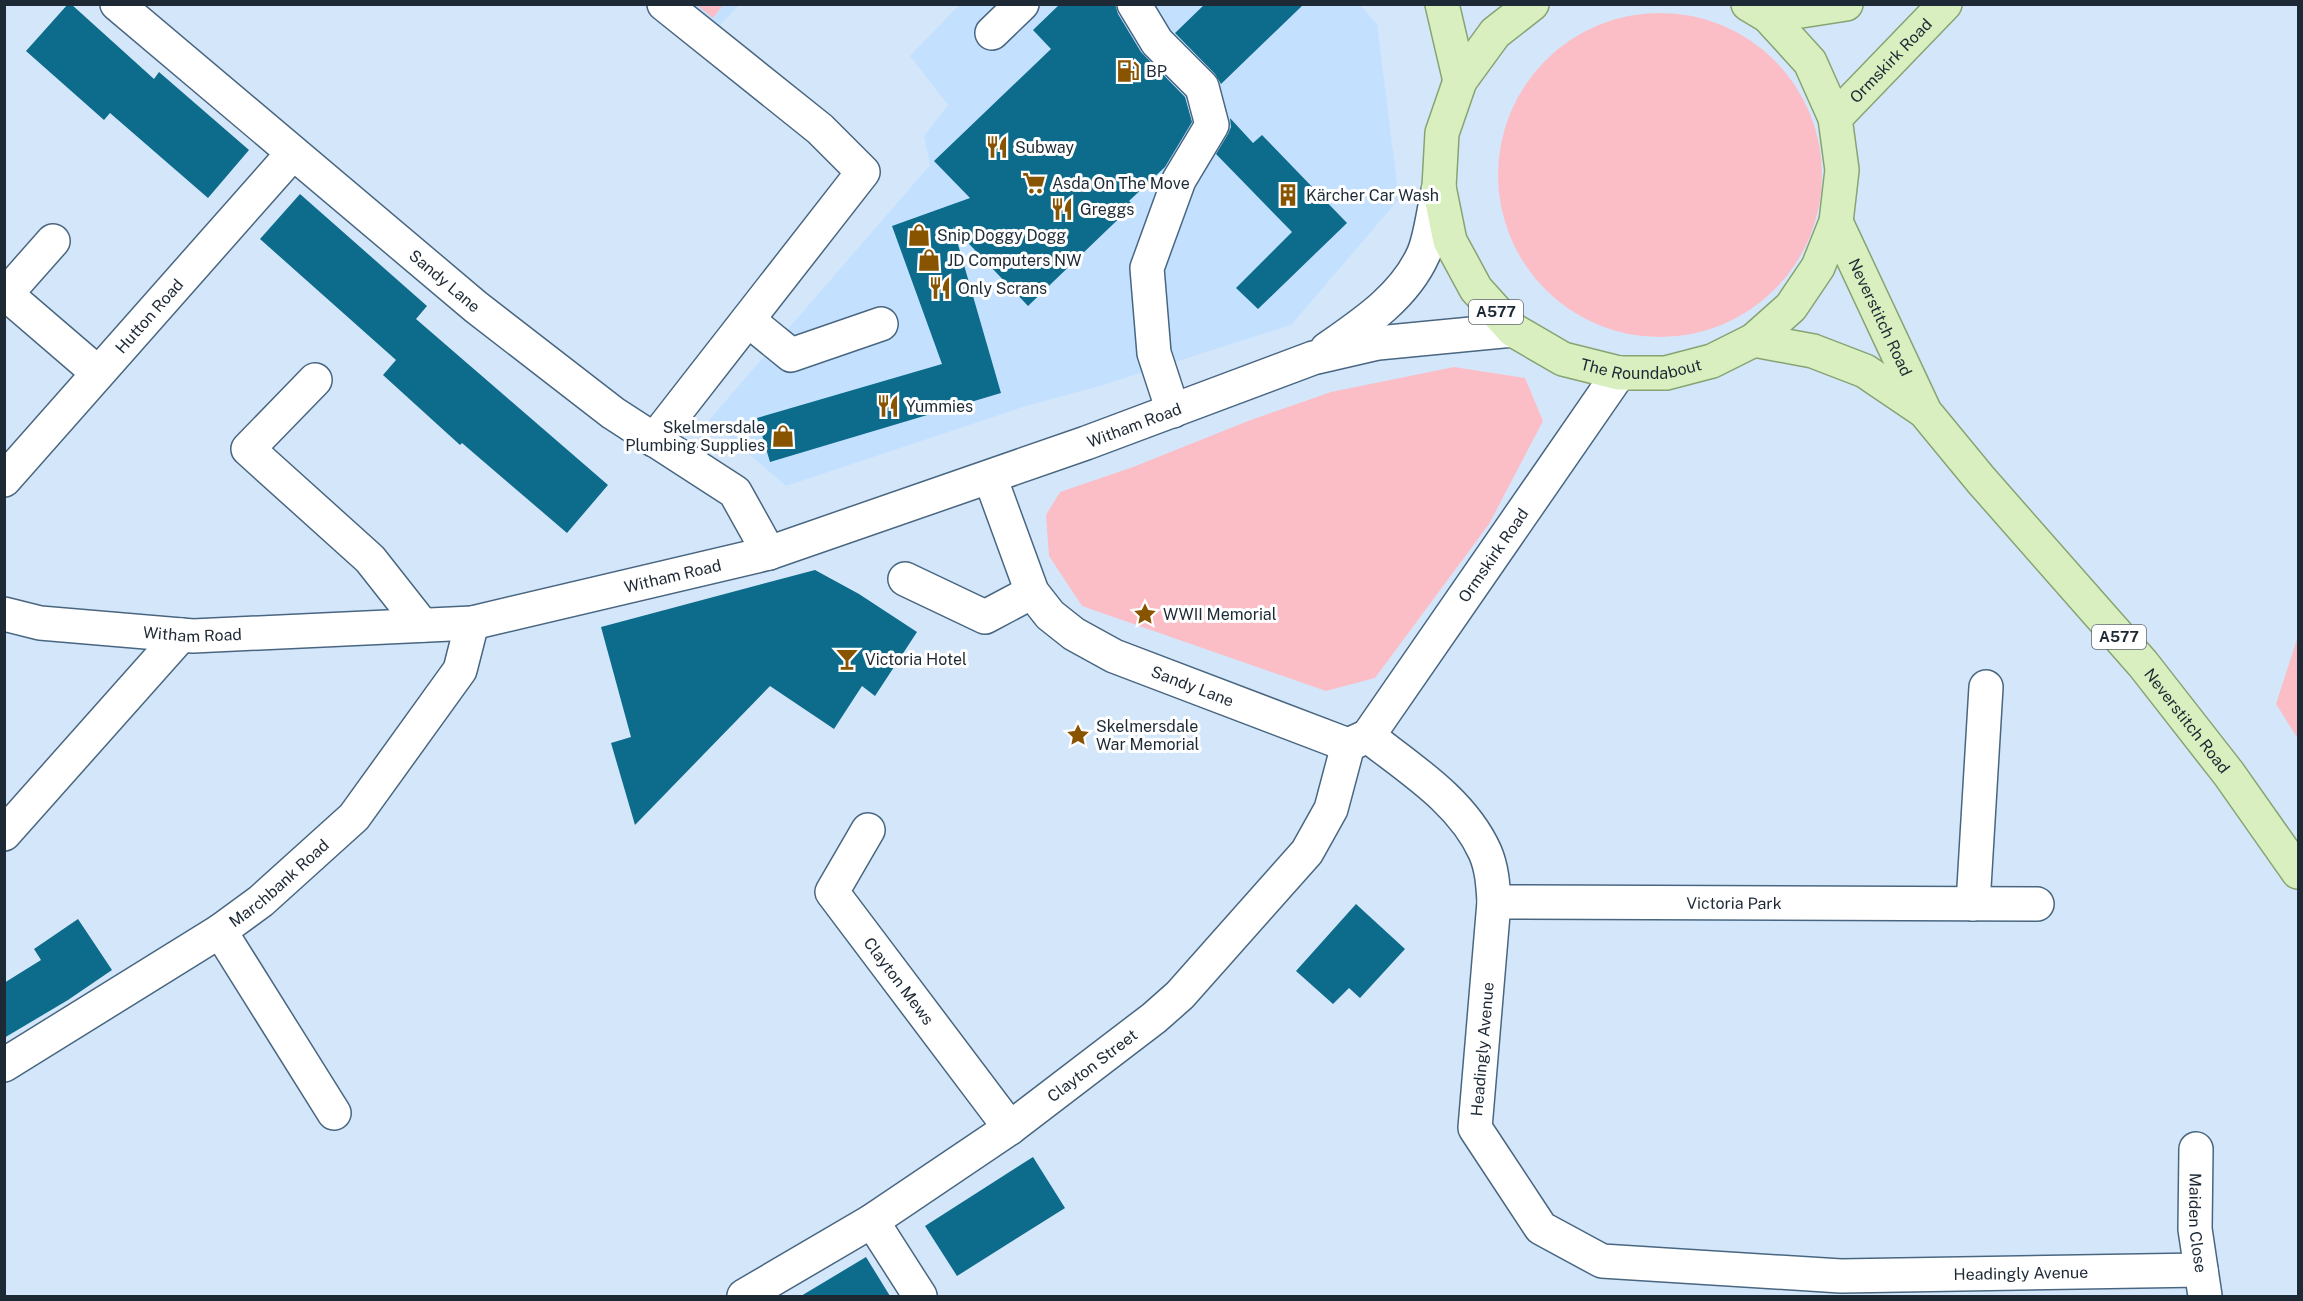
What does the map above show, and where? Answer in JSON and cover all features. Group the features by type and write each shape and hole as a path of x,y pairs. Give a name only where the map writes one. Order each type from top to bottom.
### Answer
{"main road":[{"path":"1442,4 1460,81"},
{"name":"The Roundabout","path":"1532,4 1495,33 1460,81 1442,133 1439,187 1450,241 1476,289 1513,330 1563,359 1619,373 1666,373 1712,361 1754,340 1791,308 1818,267 1836,222 1842,170 1835,118 1810,62 1758,10"},
{"name":"A577","path":"1758,10 1846,4"},
{"name":"Ormskirk Road","path":"1835,118 1945,4"},
{"name":"Neverstitch Road","path":"1836,222 1926,412 1981,480 2143,664 2229,774 2287,853 2298,872"},
{"name":"Neverstitch Road","path":"1754,340 1813,351 1864,371 1926,412"}],"street":[{"name":"Sandy Lane","path":"117,4 476,307 613,413 735,492 769,553"},
{"path":"654,440 863,172 820,129 664,4"},
{"path":"992,33 1022,4"},
{"path":"1134,4 1157,42 1202,87 1212,125 1179,180 1147,268 1154,352 1173,411"},
{"name":"Hutton Road","path":"4,480 293,153"},
{"name":"Witham Road","path":"1313,358 1364,323 1400,291 1423,255 1439,187"},
{"path":"53,241 6,294 98,373"},
{"path":"748,320 791,355 881,324"},
{"name":"Witham Road","path":"4,614 40,623 181,635 472,623 769,553 990,477 1313,358 1378,343 1513,330"},
{"name":"Ormskirk Road","path":"1358,741 1619,373"},
{"path":"315,380 248,449 370,559 422,625"},
{"name":"Sandy Lane","path":"990,477 1032,592 1050,615 1074,634 1114,656 1358,741"},
{"path":"905,579 985,616 1032,592"},
{"name":"Marchbank Road","path":"4,1065 220,931 261,901 354,817 460,670 472,623"},
{"path":"4,834 181,635"},
{"path":"1973,904 1986,687"},
{"name":"Headingly Avenue","path":"1358,741 1433,787 1454,807 1472,830 1485,853 1492,877 1494,902 1475,1128 1541,1228 1602,1262 1843,1286 2203,1283"},
{"name":"Clayton Street","path":"744,1296 872,1221 1010,1128 1154,1018 1180,995 1307,852 1331,809 1358,741"},
{"name":"Clayton Mews","path":"868,830 832,892 1010,1128"},
{"name":"Victoria Park","path":"1494,902 2037,904"},
{"path":"220,931 334,1113"},
{"name":"Maiden Close","path":"2196,1149 2195,1229 2203,1283"},
{"path":"872,1221 920,1296"}],"shaded area":[{"path":"1359,4 1377,24 1399,199 1291,325 1100,386 1026,406 786,486 709,420 930,165 924,136 948,105 910,56 959,5"},
{"path":"674,5 739,5 711,35"},
{"path":"697,5 723,5 713,18"},
{"path":"1644,13 1676,13 1707,20 1737,32 1763,49 1786,72 1810,113 1819,143 1822,175 1819,207 1803,252 1786,278 1763,301 1737,318 1707,330 1676,337 1644,337 1613,330 1583,318 1557,301 1534,278 1517,252 1505,222 1498,191 1498,159 1505,128 1517,98 1534,72 1557,49 1583,32 1613,20"},
{"path":"1454,367 1525,378 1543,421 1489,524 1375,678 1326,691 1082,606 1049,556 1046,515 1060,492 1133,467 1248,421 1331,392"},
{"path":"2298,636 2298,739 2276,704"}],"building":[{"path":"68,4 71,4 154,79 159,72 249,150 208,198 110,113 104,120 26,51"},
{"path":"1060,4 1115,4 1118,14 1141,52 1185,97 1192,122 1165,167 1129,201 1133,205 1028,306 953,227 1001,393 770,462 757,418 942,364 892,226 970,198 934,161 1051,49 1033,30"},
{"name":"BP","path":"1205,4 1304,4 1221,84 1215,74 1175,33"},
{"name":"Kärcher Car Wash","path":"1230,118 1253,143 1262,135 1347,223 1258,309 1236,288 1292,232 1216,154 1231,127"},
{"path":"300,194 427,306 416,319 608,485 567,533 462,443 460,445 383,375 396,360 260,239"},
{"path":"815,570 859,594 917,632 875,696 862,686 834,729 770,686 635,825 611,743 631,737 601,627"},
{"path":"1356,904 1405,949 1360,998 1349,988 1333,1004 1296,971"},
{"path":"78,919 112,970 68,1000 4,1038 4,983 41,960 34,949"},
{"path":"1033,1157 1065,1208 957,1276 925,1226"},
{"path":"866,1257 890,1296 801,1296"}],"place":[{"name":"BP","path":"1128,71"},
{"name":"Subway","path":"997,147"},
{"name":"Asda On The Move","path":"1034,183"},
{"name":"Kärcher Car Wash","path":"1288,195"},
{"name":"Greggs","path":"1062,209"},
{"name":"Snip Doggy Dogg","path":"919,235"},
{"name":"JD Computers NW","path":"929,260"},
{"name":"Only Scrans","path":"940,288"},
{"name":"Yummies","path":"888,406"},
{"name":"Skelmersdale Plumbing Supplies","path":"783,436"},
{"name":"WWII Memorial","path":"1145,614"},
{"name":"Victoria Hotel","path":"847,659"},
{"name":"Skelmersdale War Memorial","path":"1078,735"}]}
